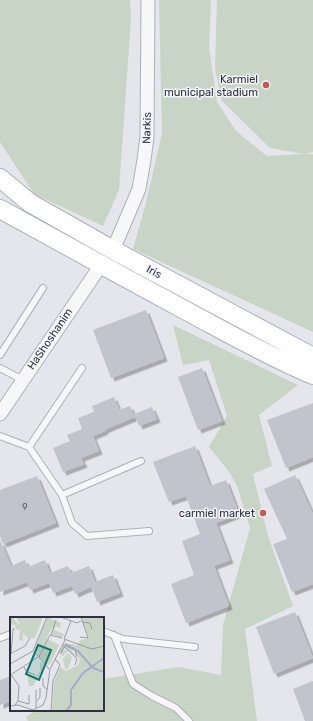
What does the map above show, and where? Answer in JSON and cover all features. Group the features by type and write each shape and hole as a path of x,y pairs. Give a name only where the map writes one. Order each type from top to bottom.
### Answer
{"street":[{"name":"Narkis","path":"113,250 139,189 144,160 147,137 148,0"},
{"name":"Iris","path":"0,178 30,203 113,250 313,357"},
{"name":"Iris","path":"0,209 101,265 293,367 313,376"},
{"name":"HaShoshanim","path":"0,414 101,265"}],"lane":[{"path":"0,355 43,288"},
{"path":"0,368 23,380"},
{"path":"29,447 82,368"},
{"path":"0,436 29,447 62,494 72,523 87,536 149,531"},
{"path":"62,494 141,461"},
{"path":"104,631 123,639 195,647"},
{"path":"0,638 10,634"},
{"path":"114,635 133,684 152,696 176,708 189,721"}],"green space":[{"path":"0,0 130,0 131,19 119,190 103,226 34,194 0,142"},
{"path":"159,0 211,0 209,47 217,102 236,131 267,156 304,154 270,148 222,101 215,69 217,0 313,0 313,152 305,154 313,154 313,332 133,249 146,203 162,133"},
{"path":"173,325 298,385 259,415 272,466 253,474 268,536 293,606 245,629 257,721 28,721 26,717 35,711 104,711 104,679 179,667 221,675 223,625 250,528 237,486 230,473 209,447 227,416 209,360 183,365"}],"building":[{"path":"146,310 164,358 111,378 93,330"},
{"path":"202,368 222,421 198,430 178,377"},
{"path":"114,397 119,410 130,406 135,417 93,436 99,451 81,458 84,464 63,472 53,448 70,441 67,435 82,429 78,418 94,412 92,406"},
{"path":"313,403 313,457 286,468 267,420"},
{"path":"152,407 157,419 139,426 134,414"},
{"path":"195,446 210,486 226,480 239,514 216,523 230,560 214,566 229,606 186,623 171,584 194,575 182,541 200,534 186,496 169,502 153,462"},
{"path":"295,475 313,514 313,584 292,592 273,544 287,539 264,489"},
{"path":"37,476 56,523 3,544 0,536 0,490"},
{"path":"0,540 11,566 25,560 28,567 45,560 50,573 68,566 71,573 89,566 95,582 113,575 120,593 97,602 91,587 75,594 72,586 53,593 49,583 30,590 27,582 0,592"},
{"path":"295,612 313,658 274,674 256,627"},
{"path":"10,676 10,701 0,705 0,680"},
{"path":"313,681 313,721 305,721 293,689"}],"place":[{"name":"Karmiel municipal stadium","path":"266,85"},
{"name":"carmiel market","path":"263,513"}]}
